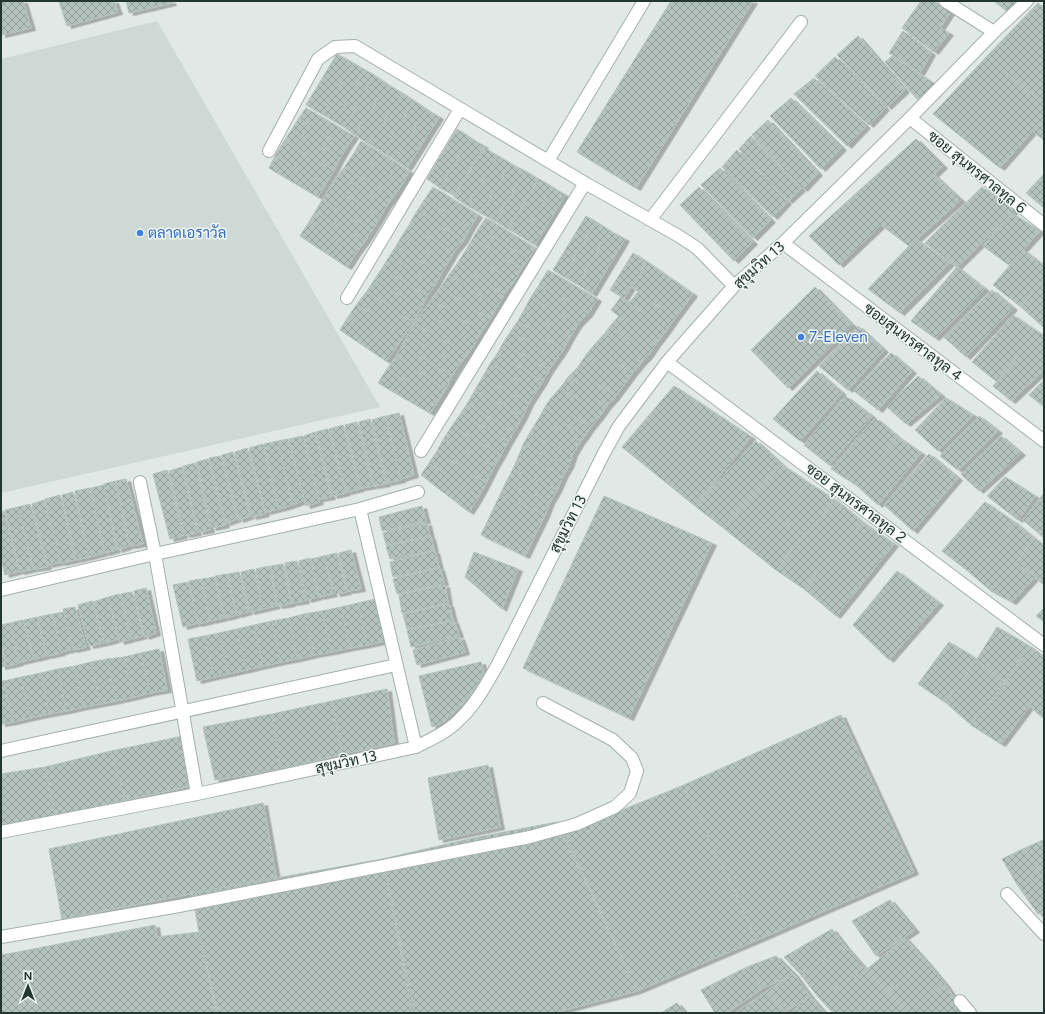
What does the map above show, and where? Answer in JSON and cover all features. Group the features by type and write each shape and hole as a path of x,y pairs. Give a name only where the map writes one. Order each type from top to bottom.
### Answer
{"street":[{"path":"548,161 644,1"},
{"path":"945,1 994,32"},
{"name":"สุขุมวิท 13","path":"1,832 198,794 416,748 460,720 479,697 498,664 619,426 667,362 734,286 783,243 910,118 994,32 1027,1"},
{"path":"650,220 800,22"},
{"path":"269,151 318,59 335,47 355,46 697,248 734,286"},
{"path":"347,298 460,109"},
{"name":"ซอย สุนทรศาลทูล 6","path":"910,118 1044,225"},
{"path":"420,451 585,183"},
{"name":"ซอยสุนทรศาลทูล 4","path":"783,243 1044,441"},
{"name":"ซอย สุนทรศาลทูล 2","path":"667,362 1044,645"},
{"path":"140,482 155,554 198,794"},
{"path":"1,590 155,554 360,509 418,492"},
{"path":"360,509 416,748"},
{"path":"1,751 396,665"},
{"path":"1,937 179,906 530,837 577,824 614,807 630,793 637,772 632,758 613,740 543,703"},
{"path":"1007,894 1044,934"},
{"path":"960,1002 970,1013"}],"shaded area":[{"name":"ตลาดเอราวัล","path":"157,21 380,407 1,493 1,59"}],"building":[{"path":"1,1 23,1 31,28 1,35"},
{"path":"59,1 114,1 118,12 67,26"},
{"path":"126,1 171,1 172,3 129,13"},
{"path":"671,1 753,1 636,188 577,152"},
{"path":"921,1 933,1 951,11 940,28 949,33 934,52 902,28"},
{"path":"994,1 1019,1 1009,13"},
{"path":"1038,3 1044,8 1044,106 988,55"},
{"path":"903,31 931,53 920,73 889,53"},
{"path":"858,36 905,90 887,107 837,55"},
{"path":"337,54 353,63 322,114 306,105"},
{"path":"988,55 1044,106 1044,118 1000,168 933,114"},
{"path":"892,56 936,85 917,99 885,62"},
{"path":"835,57 885,108 869,125 815,76"},
{"path":"353,63 365,70 334,121 322,114"},
{"path":"365,70 375,76 344,127 334,121"},
{"path":"375,76 388,85 355,135 344,127"},
{"path":"814,78 866,126 847,146 794,94"},
{"path":"388,85 402,93 369,144 355,135"},
{"path":"402,93 414,101 382,152 369,144"},
{"path":"791,98 842,148 821,169 770,116"},
{"path":"414,101 427,110 395,160 382,152"},
{"path":"306,108 354,136 346,148 299,118"},
{"path":"427,110 439,117 407,168 395,160"},
{"path":"299,118 346,148 340,158 292,129"},
{"path":"1044,118 1044,140 1032,131"},
{"path":"768,120 818,173 803,189 752,135"},
{"path":"292,129 340,158 334,170 284,141"},
{"path":"457,129 470,138 440,188 427,179"},
{"path":"751,136 801,189 788,201 739,149"},
{"path":"470,138 484,146 454,195 440,188"},
{"path":"916,139 943,166 839,265 809,236"},
{"path":"284,141 334,170 325,185 275,156"},
{"path":"361,141 409,171 403,183 354,153"},
{"path":"484,148 498,156 468,206 454,197"},
{"path":"737,150 787,202 773,217 722,167"},
{"path":"354,153 403,183 394,196 344,168"},
{"path":"275,156 325,185 318,197 269,168"},
{"path":"498,156 511,164 481,213 468,206"},
{"path":"511,164 525,171 495,221 481,213"},
{"path":"344,168 394,196 387,205 338,175"},
{"path":"720,168 771,220 753,238 701,185"},
{"path":"525,171 538,179 508,229 495,221"},
{"path":"1044,174 1044,208 1026,193"},
{"path":"338,175 387,205 380,217 331,186"},
{"path":"934,175 961,200 909,246 881,225"},
{"path":"539,179 552,187 522,237 509,229"},
{"path":"331,186 380,217 372,230 322,200"},
{"path":"433,187 478,215 470,228 425,199"},
{"path":"552,187 565,195 535,245 522,237"},
{"path":"699,187 753,242 734,261 680,205"},
{"path":"982,187 1015,210 957,267 925,243"},
{"path":"425,199 470,228 463,241 417,211"},
{"path":"322,200 372,230 365,241 315,212"},
{"path":"417,211 463,241 454,252 409,225"},
{"path":"315,212 365,241 356,253 309,222"},
{"path":"1011,213 1040,231 1009,265 983,246"},
{"path":"586,216 596,222 563,276 553,270"},
{"path":"486,218 535,248 528,259 479,228"},
{"path":"309,222 356,253 347,267 300,236"},
{"path":"596,222 610,231 577,284 563,276"},
{"path":"409,225 454,252 447,264 402,236"},
{"path":"479,228 528,259 521,269 473,238"},
{"path":"610,231 625,239 592,294 577,284"},
{"path":"402,236 447,264 441,274 396,246"},
{"path":"473,238 521,269 513,283 466,250"},
{"path":"917,240 950,263 900,313 868,289 909,246"},
{"path":"396,246 441,274 435,285 389,257"},
{"path":"466,250 513,283 504,294 457,264"},
{"path":"1023,250 1044,266 1044,281 1021,307 993,285"},
{"path":"633,253 647,262 624,298 610,290"},
{"path":"389,257 435,285 427,296 382,268"},
{"path":"647,262 693,294 675,318 632,287"},
{"path":"457,264 504,294 497,307 449,275"},
{"path":"957,267 985,289 935,338 911,321"},
{"path":"382,268 427,296 421,309 375,279"},
{"path":"548,270 597,299 588,314 539,285"},
{"path":"449,275 497,307 490,319 441,287"},
{"path":"375,279 421,309 413,323 367,291"},
{"path":"1044,281 1044,328 1021,307"},
{"path":"539,285 588,314 578,324 531,297"},
{"path":"441,287 490,319 481,332 432,299"},
{"name":"7-Eleven","path":"815,287 852,325 788,388 751,350"},
{"path":"992,290 1013,308 966,357 944,337"},
{"path":"367,291 413,323 404,336 357,304"},
{"path":"638,292 675,318 666,331 629,303"},
{"path":"531,297 578,324 570,337 524,310"},
{"path":"621,297 666,331 656,344 611,310"},
{"path":"432,299 481,332 475,343 424,310"},
{"path":"357,304 404,336 395,349 348,317"},
{"path":"424,310 475,343 467,355 415,323"},
{"path":"524,310 570,337 563,350 518,321"},
{"path":"1013,315 1039,333 996,381 972,362"},
{"path":"619,316 656,344 648,356 611,325"},
{"path":"348,317 395,349 386,361 340,330"},
{"path":"518,321 563,350 556,360 511,331"},
{"path":"415,323 467,355 459,365 408,335"},
{"path":"611,325 648,356 642,362 605,333"},
{"path":"858,326 884,350 848,390 819,366"},
{"path":"511,331 556,360 549,370 503,343"},
{"path":"605,333 642,362 632,374 594,345"},
{"path":"1039,333 1044,338 1044,370 1011,401 993,386"},
{"path":"408,335 459,365 452,376 402,346"},
{"path":"503,343 549,370 543,381 497,354"},
{"path":"594,345 632,374 624,385 586,355"},
{"path":"402,346 452,376 446,389 396,357"},
{"path":"891,353 912,371 878,410 854,391"},
{"path":"497,354 543,381 536,392 490,364"},
{"path":"586,355 624,385 615,397 578,367"},
{"path":"396,357 446,389 438,401 387,369"},
{"path":"490,364 536,392 529,403 482,378"},
{"path":"578,367 615,397 607,406 568,377"},
{"path":"387,369 438,401 430,413 378,383"},
{"path":"817,371 842,393 800,441 773,419"},
{"path":"918,376 941,395 906,424 887,407"},
{"path":"568,377 607,406 599,417 561,387"},
{"path":"482,378 529,403 523,416 475,390"},
{"path":"1044,380 1044,407 1029,395"},
{"path":"674,386 751,437 695,506 622,447"},
{"path":"561,387 599,417 590,428 551,398"},
{"path":"475,390 523,416 514,432 467,404"},
{"path":"845,396 872,416 829,465 804,445"},
{"path":"551,398 590,428 584,437 545,407"},
{"path":"946,398 973,415 938,451 915,430"},
{"path":"467,404 514,432 508,442 461,413"},
{"path":"545,407 584,437 580,442 539,418"},
{"path":"399,413 414,475 401,479 386,416"},
{"path":"461,413 508,442 501,455 452,426"},
{"path":"385,416 401,480 387,483 372,420"},
{"path":"979,416 998,431 958,470 940,456"},
{"path":"539,418 580,442 573,454 529,434"},
{"path":"875,418 898,437 856,485 831,469"},
{"path":"370,419 386,484 374,486 359,422"},
{"path":"357,422 373,486 361,488 345,425"},
{"path":"343,425 360,489 347,492 329,429"},
{"path":"452,426 501,455 494,467 444,438"},
{"path":"328,429 346,493 333,496 316,432"},
{"path":"315,432 331,497 319,499 304,436"},
{"path":"529,434 573,454 569,466 523,445"},
{"path":"303,436 319,502 306,506 289,439"},
{"path":"1001,436 1021,453 979,491 961,474"},
{"path":"898,437 921,453 878,505 856,485"},
{"path":"444,438 494,467 486,483 437,451"},
{"path":"288,439 304,500 293,505 278,441"},
{"path":"278,441 292,505 279,509 264,444"},
{"path":"756,441 782,465 722,527 695,506"},
{"path":"263,444 278,509 266,512 249,448"},
{"path":"523,445 569,466 563,476 519,455"},
{"path":"247,448 265,514 252,517 235,452"},
{"path":"437,451 486,483 478,498 429,463"},
{"path":"233,452 250,516 239,520 222,455"},
{"path":"929,454 958,478 913,531 884,505"},
{"path":"519,455 563,476 557,490 513,469"},
{"path":"221,456 237,519 226,523 209,458"},
{"path":"208,459 225,525 212,528 197,462"},
{"path":"196,463 210,530 199,532 183,466"},
{"path":"429,463 478,498 469,512 421,475"},
{"path":"782,465 807,482 746,546 722,527"},
{"path":"182,467 197,533 185,535 169,471"},
{"path":"513,469 557,490 550,502 506,482"},
{"path":"167,470 183,536 170,539 153,474"},
{"path":"1005,477 1035,496 1018,520 987,496"},
{"path":"126,479 143,544 130,546 116,481"},
{"path":"115,481 129,546 118,550 104,484"},
{"path":"506,482 550,502 545,515 500,495"},
{"path":"807,482 835,500 805,534 774,516"},
{"path":"104,485 116,550 105,553 91,488"},
{"path":"90,488 104,553 89,557 75,491"},
{"path":"73,492 89,557 76,560 62,495"},
{"path":"1044,493 1044,538 1023,520"},
{"path":"60,495 75,560 61,563 45,499"},
{"path":"500,495 545,515 525,556 481,535"},
{"path":"604,496 712,543 629,718 523,668"},
{"path":"44,500 61,562 48,565 32,504"},
{"path":"835,500 862,522 804,589 776,570"},
{"path":"985,502 1014,522 969,572 942,551"},
{"path":"30,504 47,567 34,569 18,507"},
{"path":"422,506 426,521 382,531 379,517"},
{"path":"18,507 33,569 20,572 5,510"},
{"path":"4,511 19,571 5,575 1,558 1,512"},
{"path":"774,516 805,534 776,570 746,546"},
{"path":"862,522 894,544 836,616 804,589"},
{"path":"1014,522 1035,539 991,591 969,572"},
{"path":"427,523 430,536 386,545 383,533"},
{"path":"431,537 434,550 390,559 386,546"},
{"path":"1035,539 1044,545 1044,585 1016,562"},
{"path":"351,550 361,589 348,591 339,553"},
{"path":"435,551 439,567 393,577 390,562"},
{"path":"474,552 518,569 502,609 465,577"},
{"path":"337,553 347,592 336,594 324,556"},
{"path":"324,556 333,594 319,597 311,559"},
{"path":"310,558 318,597 307,600 299,561"},
{"path":"297,561 305,601 292,603 285,563"},
{"path":"1016,562 1035,577 1012,602 991,591"},
{"path":"283,564 291,604 278,606 271,566"},
{"path":"270,566 276,606 263,609 256,569"},
{"path":"440,568 444,583 397,594 393,579"},
{"path":"254,569 263,609 250,612 241,572"},
{"path":"897,571 939,603 889,660 853,625"},
{"path":"239,572 248,612 237,615 228,574"},
{"path":"227,574 236,615 225,618 215,576"},
{"path":"214,577 224,618 211,621 202,579"},
{"path":"201,579 210,621 198,624 189,581"},
{"path":"188,582 198,623 183,627 173,585"},
{"path":"445,585 448,603 402,613 399,595"},
{"path":"146,588 156,633 145,637 134,591"},
{"path":"132,592 143,636 132,639 121,594"},
{"path":"120,594 131,639 120,642 108,597"},
{"path":"108,597 118,639 105,643 93,602"},
{"path":"376,599 385,641 367,645 358,603"},
{"path":"92,601 104,643 89,646 78,605"},
{"path":"358,603 367,645 350,648 341,607"},
{"path":"449,604 453,620 407,629 403,614"},
{"path":"75,607 86,647 73,650 63,609"},
{"path":"341,607 350,648 331,652 322,611"},
{"path":"1044,608 1044,622 1036,616"},
{"path":"322,611 331,652 314,655 304,614"},
{"path":"64,612 73,649 61,652 53,614"},
{"path":"52,614 61,653 47,656 38,617"},
{"path":"304,614 314,655 297,659 289,618"},
{"path":"37,617 46,656 34,659 24,620"},
{"path":"289,618 297,659 281,662 272,621"},
{"path":"23,620 33,659 20,662 10,623"},
{"path":"272,621 281,662 263,666 254,625"},
{"path":"454,621 459,635 411,647 407,630"},
{"path":"10,623 19,663 7,666 1,642 1,625"},
{"path":"254,625 263,666 246,670 237,629"},
{"path":"997,627 1029,646 1004,683 977,659"},
{"path":"237,629 246,670 228,674 219,633"},
{"path":"219,633 228,674 214,677 205,636"},
{"path":"205,636 214,677 197,681 188,639"},
{"path":"460,637 465,652 417,665 413,650"},
{"path":"949,642 977,659 946,703 918,684"},
{"path":"1029,646 1044,658 1044,687 1001,744 971,725 1003,688"},
{"path":"1,647 6,666 1,667"},
{"path":"159,649 167,690 150,693 141,653"},
{"path":"141,653 150,693 134,697 124,657"},
{"path":"124,657 134,697 116,701 107,659"},
{"path":"107,659 116,701 100,704 91,662"},
{"path":"977,659 1004,683 971,725 946,703"},
{"path":"91,662 100,704 84,707 75,666"},
{"path":"481,662 484,674 471,694 458,709 443,722 432,727 419,676"},
{"path":"75,666 84,707 66,711 58,669"},
{"path":"58,669 66,711 49,714 41,673"},
{"path":"41,673 49,714 30,718 21,677"},
{"path":"21,677 30,718 13,722 4,681"},
{"path":"1,681 4,681 13,722 1,724"},
{"path":"1044,687 1044,719 1029,706"},
{"path":"387,689 394,743 342,754 332,701"},
{"path":"332,701 342,754 281,769 272,714"},
{"path":"272,714 281,769 215,780 203,727"},
{"path":"841,715 914,872 757,940 684,785"},
{"path":"183,736 191,786 125,800 111,751"},
{"path":"111,751 125,800 55,816 45,767"},
{"path":"488,765 500,827 439,840 428,778"},
{"path":"45,767 55,816 1,826 1,774"},
{"path":"684,785 757,940 637,991 565,833"},
{"path":"263,803 276,877 62,919 49,849"},
{"path":"557,822 637,991 553,1013 415,1013 383,859 473,838"},
{"path":"1043,840 1044,875 1041,876 1025,848"},
{"path":"1025,848 1041,876 1018,886 1002,859"},
{"path":"383,859 412,1013 218,1013 199,932 192,893"},
{"path":"1041,876 1044,881 1044,911 1038,914 1018,886"},
{"path":"890,900 915,930 876,956 852,921"},
{"path":"155,925 157,937 199,932 216,1013 31,1013 18,952"},
{"path":"832,929 846,947 800,974 784,957"},
{"path":"905,938 925,960 888,992 866,970"},
{"path":"846,947 866,970 819,998 800,974"},
{"path":"18,952 31,1013 1,1013 1,955"},
{"path":"776,956 794,974 763,988 747,967"},
{"path":"925,960 945,984 911,1013 909,1013 888,992"},
{"path":"747,967 763,988 727,1013 715,1013 701,990"},
{"path":"866,970 888,992 859,1013 833,1013 819,998"},
{"path":"794,974 810,996 786,1011 767,991"},
{"path":"945,984 962,1009 957,1013 911,1013"},
{"path":"767,991 786,1011 783,1013 735,1013"},
{"path":"888,992 909,1013 859,1013"},
{"path":"810,996 825,1013 791,1013"},
{"path":"677,1003 685,1013 661,1013"}],"place":[{"name":"ตลาดเอราวัล","path":"140,233"},
{"name":"7-Eleven","path":"801,337"}]}
